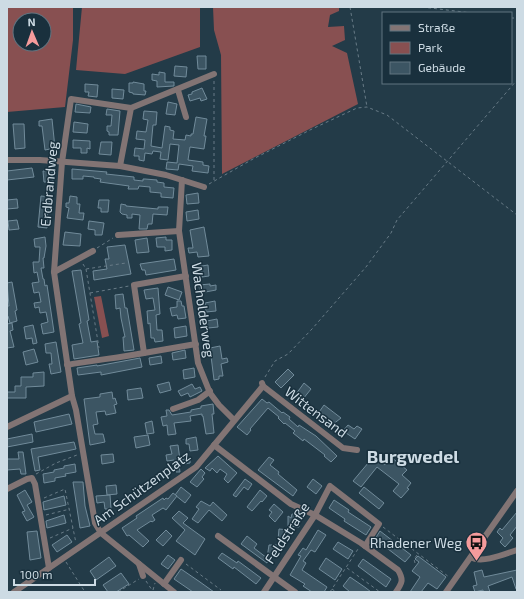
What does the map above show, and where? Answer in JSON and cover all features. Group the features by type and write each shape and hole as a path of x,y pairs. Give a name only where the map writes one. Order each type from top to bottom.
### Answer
{"street":[{"path":"120,166 131,108 214,74"},
{"path":"178,90 186,117"},
{"name":"Erdbrandweg","path":"101,533 95,523 76,410 72,396 54,272 62,162 71,99 131,108"},
{"path":"7,160 120,166 166,175 204,187"},
{"name":"Wacholderweg","path":"182,180 179,231 198,363 210,391 219,405 234,420"},
{"path":"118,235 179,231"},
{"path":"54,272 92,251"},
{"path":"144,353 134,285 186,276"},
{"path":"67,365 99,359 114,359 196,344"},
{"name":"Am Schützenplatz","path":"14,592 196,467 262,385"},
{"name":"Wittensand","path":"262,385 342,448 357,450"},
{"path":"173,408 198,400 210,391"},
{"path":"7,427 72,396"},
{"path":"214,445 291,504 315,515 363,544 398,570 402,576 402,581 396,592"},
{"path":"7,488 32,478 35,484 49,568"},
{"name":"Feldstraße","path":"264,592 315,515 330,486 379,524"},
{"path":"446,592 517,490"},
{"path":"363,544 379,524"},
{"path":"101,533 174,592"},
{"path":"218,536 295,592"},
{"path":"471,557 482,560 517,550"},
{"path":"164,584 181,560"},
{"path":"138,563 143,576"}],"path":[{"path":"350,7 367,108"},
{"path":"422,7 464,12"},
{"path":"214,74 214,180"},
{"path":"262,385 275,361 288,354 366,267 391,233 397,220 517,80"},
{"path":"204,187 253,159 312,129 357,108 367,108 387,115 517,214"},
{"path":"92,251 118,235"},
{"path":"81,258 86,269 99,348"},
{"path":"86,269 126,263"},
{"path":"90,294 134,285"},
{"path":"32,478 36,474 56,463 83,453"},
{"path":"38,501 65,488 77,549"},
{"path":"40,517 70,509"},
{"path":"379,524 450,578"},
{"path":"44,540 73,528"},
{"path":"330,592 363,544"},
{"path":"415,563 414,559 418,554"},
{"path":"64,558 85,592"},
{"path":"181,560 221,590"},
{"path":"346,567 380,592"},
{"path":"118,592 143,576 152,592"},
{"path":"332,589 336,592"}],"green space":[{"path":"7,7 73,7 73,40 65,107 7,112"},
{"path":"82,7 200,7 200,47 125,74 76,70"},
{"path":"213,7 339,7 339,11 330,15 328,27 344,26 345,40 332,46 347,53 358,104 222,174 221,55 214,30"},
{"path":"101,296 109,336 102,338 94,297"}],"building":[{"path":"197,56 206,56 206,69 198,69"},
{"path":"175,66 187,67 186,77 174,76"},
{"path":"159,72 165,73 165,82 174,82 174,86 157,87 157,81 152,80 152,74 159,75"},
{"path":"133,82 144,84 144,91 146,91 145,95 133,94 129,92 129,83"},
{"path":"85,84 98,85 97,97 88,96 89,92 85,92"},
{"path":"202,88 207,99 201,101 200,98 190,101 188,95"},
{"path":"112,89 124,90 123,99 112,98"},
{"path":"168,102 177,104 175,115 166,114"},
{"path":"76,104 91,107 90,113 75,112"},
{"path":"107,109 120,111 118,135 109,135 109,132 107,131 107,126 111,126 112,115 106,115"},
{"path":"144,111 157,112 156,125 153,125 151,146 162,148 165,126 170,127 170,130 174,131 173,139 185,140 186,135 191,136 191,134 193,134 196,117 207,119 204,136 206,136 204,149 190,147 188,160 203,162 203,165 209,166 208,173 192,171 193,166 179,164 178,170 166,169 167,162 177,163 179,145 170,144 168,160 160,159 161,152 153,151 152,154 145,153 144,161 139,160 139,156 134,156 135,148 144,149 145,140 136,139 137,131 146,132 148,120 143,119"},
{"path":"52,119 55,148 45,150 42,126 39,126 39,121"},
{"path":"74,122 88,124 87,133 73,132"},
{"path":"13,124 24,124 25,148 15,149"},
{"path":"73,140 90,141 90,149 87,148 87,153 81,153 81,148 73,148"},
{"path":"101,142 112,142 111,155 99,154"},
{"path":"32,168 34,177 7,180 7,171"},
{"path":"72,169 107,172 106,174 134,177 134,180 157,180 157,182 164,183 164,187 174,188 173,198 161,197 161,193 150,192 150,187 139,186 138,189 128,189 129,186 100,182 101,179 94,177 83,176 83,179 72,179"},
{"path":"43,171 52,171 53,182 44,182"},
{"path":"198,193 199,203 187,204 186,195"},
{"path":"41,196 50,197 48,205 47,228 38,227"},
{"path":"70,196 77,197 77,204 80,204 79,213 84,213 83,220 67,218 69,208 66,207 66,203 69,203"},
{"path":"17,199 18,208 7,209 7,200"},
{"path":"99,200 109,200 108,212 101,212 101,208 98,208"},
{"path":"121,204 126,206 158,209 158,207 168,207 167,215 153,214 152,224 148,224 147,229 139,229 140,215 132,214 132,218 127,218 127,215 120,212"},
{"path":"198,210 199,219 187,221 186,212"},
{"path":"17,220 19,229 9,230 8,221"},
{"path":"89,221 104,223 102,235 95,235 95,230 88,229"},
{"path":"204,227 209,256 198,257 197,252 189,253 188,248 193,248 190,230"},
{"path":"65,232 81,234 80,246 63,245"},
{"path":"45,237 46,246 43,258 44,268 41,268 45,286 47,285 54,332 43,334 41,324 48,322 46,312 40,313 39,307 35,308 34,303 41,302 39,292 34,293 32,283 39,282 37,272 34,273 33,262 39,262 40,247 35,247 34,239"},
{"path":"166,237 166,240 172,240 172,250 165,251 165,247 157,247 156,238"},
{"path":"147,238 149,252 137,253 135,240"},
{"path":"125,245 131,274 94,280 93,271 107,269 105,259 109,259 107,247"},
{"path":"174,259 176,270 146,275 145,270 142,270 140,264"},
{"path":"208,265 209,276 202,277 202,272 197,273 196,267"},
{"path":"81,270 91,342 97,341 99,355 74,359 72,345 83,343 72,271"},
{"path":"12,282 17,310 15,311 17,321 10,323 7,316 7,306 9,306 7,283"},
{"path":"210,284 210,286 216,285 216,290 200,293 199,285"},
{"path":"168,287 182,292 179,300 165,295"},
{"path":"158,288 160,314 156,315 157,330 162,330 163,341 155,342 154,338 151,338 150,323 148,324 147,311 155,310 153,298 146,299 144,290"},
{"path":"123,294 125,308 127,308 134,350 124,351 123,337 125,337 120,308 116,309 115,295"},
{"path":"177,301 181,301 182,306 184,306 186,318 178,319 177,315 172,316 170,308 177,307"},
{"path":"215,301 216,311 206,312 205,303"},
{"path":"217,319 218,327 208,328 207,321"},
{"path":"12,323 13,330 10,331 14,347 7,348 7,324"},
{"path":"33,325 37,343 33,344 32,338 26,339 24,327"},
{"path":"186,326 187,336 175,338 174,328"},
{"path":"56,342 61,372 51,374 49,364 52,364 51,353 46,353 45,344"},
{"path":"220,346 222,359 227,358 228,362 221,364 223,376 219,376 219,379 214,380 210,348"},
{"path":"34,349 38,362 26,365 23,352"},
{"path":"185,350 186,358 173,360 172,353"},
{"path":"161,356 162,363 150,365 149,358"},
{"path":"140,358 142,367 101,375 101,372 78,375 77,368"},
{"path":"194,368 195,377 184,379 183,370"},
{"path":"288,369 294,375 281,388 275,382"},
{"path":"44,372 44,386 26,387 26,398 7,398 7,392 15,392 15,386 21,386 21,377 33,377 33,373"},
{"path":"169,382 171,390 160,393 157,385"},
{"path":"304,383 311,389 303,399 296,394"},
{"path":"192,384 195,389 200,387 202,391 190,397 188,393 181,396 178,391"},
{"path":"141,388 143,398 128,400 127,390"},
{"path":"112,392 113,399 115,398 117,404 114,405 116,413 106,415 105,411 96,412 98,424 93,425 95,434 103,434 105,442 90,445 84,399 100,397 100,394"},
{"path":"262,399 267,403 269,402 282,413 283,412 290,417 289,419 298,427 299,425 316,436 337,456 331,462 324,456 325,455 304,439 303,441 293,433 295,431 285,423 284,424 278,418 279,417 268,408 250,429 251,430 247,435 237,427"},
{"path":"213,404 214,414 212,414 214,433 206,434 202,414 190,416 191,421 174,423 176,434 168,435 167,425 163,426 161,417 167,416 166,410 169,410 172,415 191,412 191,410 201,408 201,406"},
{"path":"324,405 341,418 332,425 317,415"},
{"path":"69,414 72,424 36,432 34,422"},
{"path":"152,421 154,433 147,434 145,423"},
{"path":"348,425 354,429 357,426 362,429 355,439 343,431"},
{"path":"32,434 33,442 7,447 7,439"},
{"path":"148,435 150,445 136,448 134,437"},
{"path":"196,437 198,450 190,451 189,444 186,444 186,439"},
{"path":"74,442 76,449 38,457 40,470 35,471 31,449"},
{"path":"178,445 180,460 190,458 190,463 179,465 180,472 176,472 174,460 167,461 166,455 172,454 170,446"},
{"path":"18,452 23,452 26,474 21,474 20,469 7,470 7,459 19,459"},
{"path":"113,454 114,462 102,464 101,455"},
{"path":"218,456 237,473 228,483 224,479 227,474 220,469 217,473 212,468 210,471 205,468"},
{"path":"374,456 385,465 391,457 407,470 402,475 411,483 407,488 409,489 401,498 393,491 399,484 377,467 361,487 353,481"},
{"path":"269,457 274,460 270,465 297,490 293,496 258,470"},
{"path":"75,464 76,472 55,478 55,481 44,483 43,474 54,472 54,470 64,468 64,466"},
{"path":"201,469 205,473 202,477 204,479 197,487 190,482"},
{"path":"245,479 252,484 248,490 244,487 236,497 233,495"},
{"path":"313,479 322,486 316,494 307,487"},
{"path":"73,482 83,482 85,506 90,526 80,528"},
{"path":"116,485 117,494 107,495 106,486"},
{"path":"181,487 191,495 185,503 175,495"},
{"path":"364,487 384,503 379,509 359,493"},
{"path":"25,490 32,502 27,505 34,517 27,521 22,512 25,511 17,495"},
{"path":"260,490 267,496 252,511 247,507"},
{"path":"173,493 177,496 166,510 163,508 152,515 155,520 137,530 149,541 143,547 129,535 127,536 122,528 137,518 136,516 163,498 164,500 166,498 168,499"},
{"path":"110,495 111,509 105,509 104,502 97,503 96,496"},
{"path":"64,496 66,505 44,510 43,502"},
{"path":"334,500 349,510 348,512 371,527 366,535 344,521 345,519 329,508"},
{"path":"201,501 210,506 213,502 227,515 222,521 209,510 198,523 192,519 199,509 196,507"},
{"path":"274,504 283,512 275,522 269,516 272,512 269,510"},
{"path":"179,511 188,518 183,523 205,539 195,555 176,541 185,530 172,518"},
{"path":"517,512 517,526 510,535 513,538 505,547 500,542 503,538 497,532 500,528 502,530"},
{"path":"292,514 300,514 299,527 288,526 288,516 291,518"},
{"path":"64,515 66,523 47,528 46,521"},
{"path":"279,529 289,530 288,542 278,540"},
{"path":"166,530 172,536 163,546 156,540"},
{"path":"318,530 326,535 315,552 311,550 303,561 306,563 302,570 327,587 324,592 312,592 303,586 305,584 290,575 301,556 298,555 303,548 306,550"},
{"path":"37,531 41,558 30,560 27,532"},
{"path":"380,531 411,555 405,562 375,539"},
{"path":"67,535 72,542 57,552 52,545"},
{"path":"247,536 257,544 254,548 267,558 269,545 279,545 278,556 272,556 267,563 241,544"},
{"path":"338,542 353,551 348,559 333,549"},
{"path":"222,553 237,563 238,561 261,578 256,584 234,567 233,569 218,558"},
{"path":"168,555 175,560 168,569 161,564"},
{"path":"418,556 446,577 437,589 428,583 421,592 410,592 420,577 412,571 419,562 415,559"},
{"path":"109,557 116,566 96,580 90,571"},
{"path":"326,558 342,569 335,580 319,569"},
{"path":"363,559 391,579 386,587 358,566"},
{"path":"181,569 214,592 193,592 174,579"},
{"path":"482,570 484,577 517,570 517,589 512,577 488,586 490,592 483,592 483,590 475,592 473,586 477,585 474,572"},
{"path":"121,573 129,584 116,592 108,592 103,585"},
{"path":"350,577 371,592 350,592 343,586"}],"place":[{"name":"Rhadener Weg","path":"477,562"}],"district":[{"name":"Burgwedel","path":"413,457"}]}
